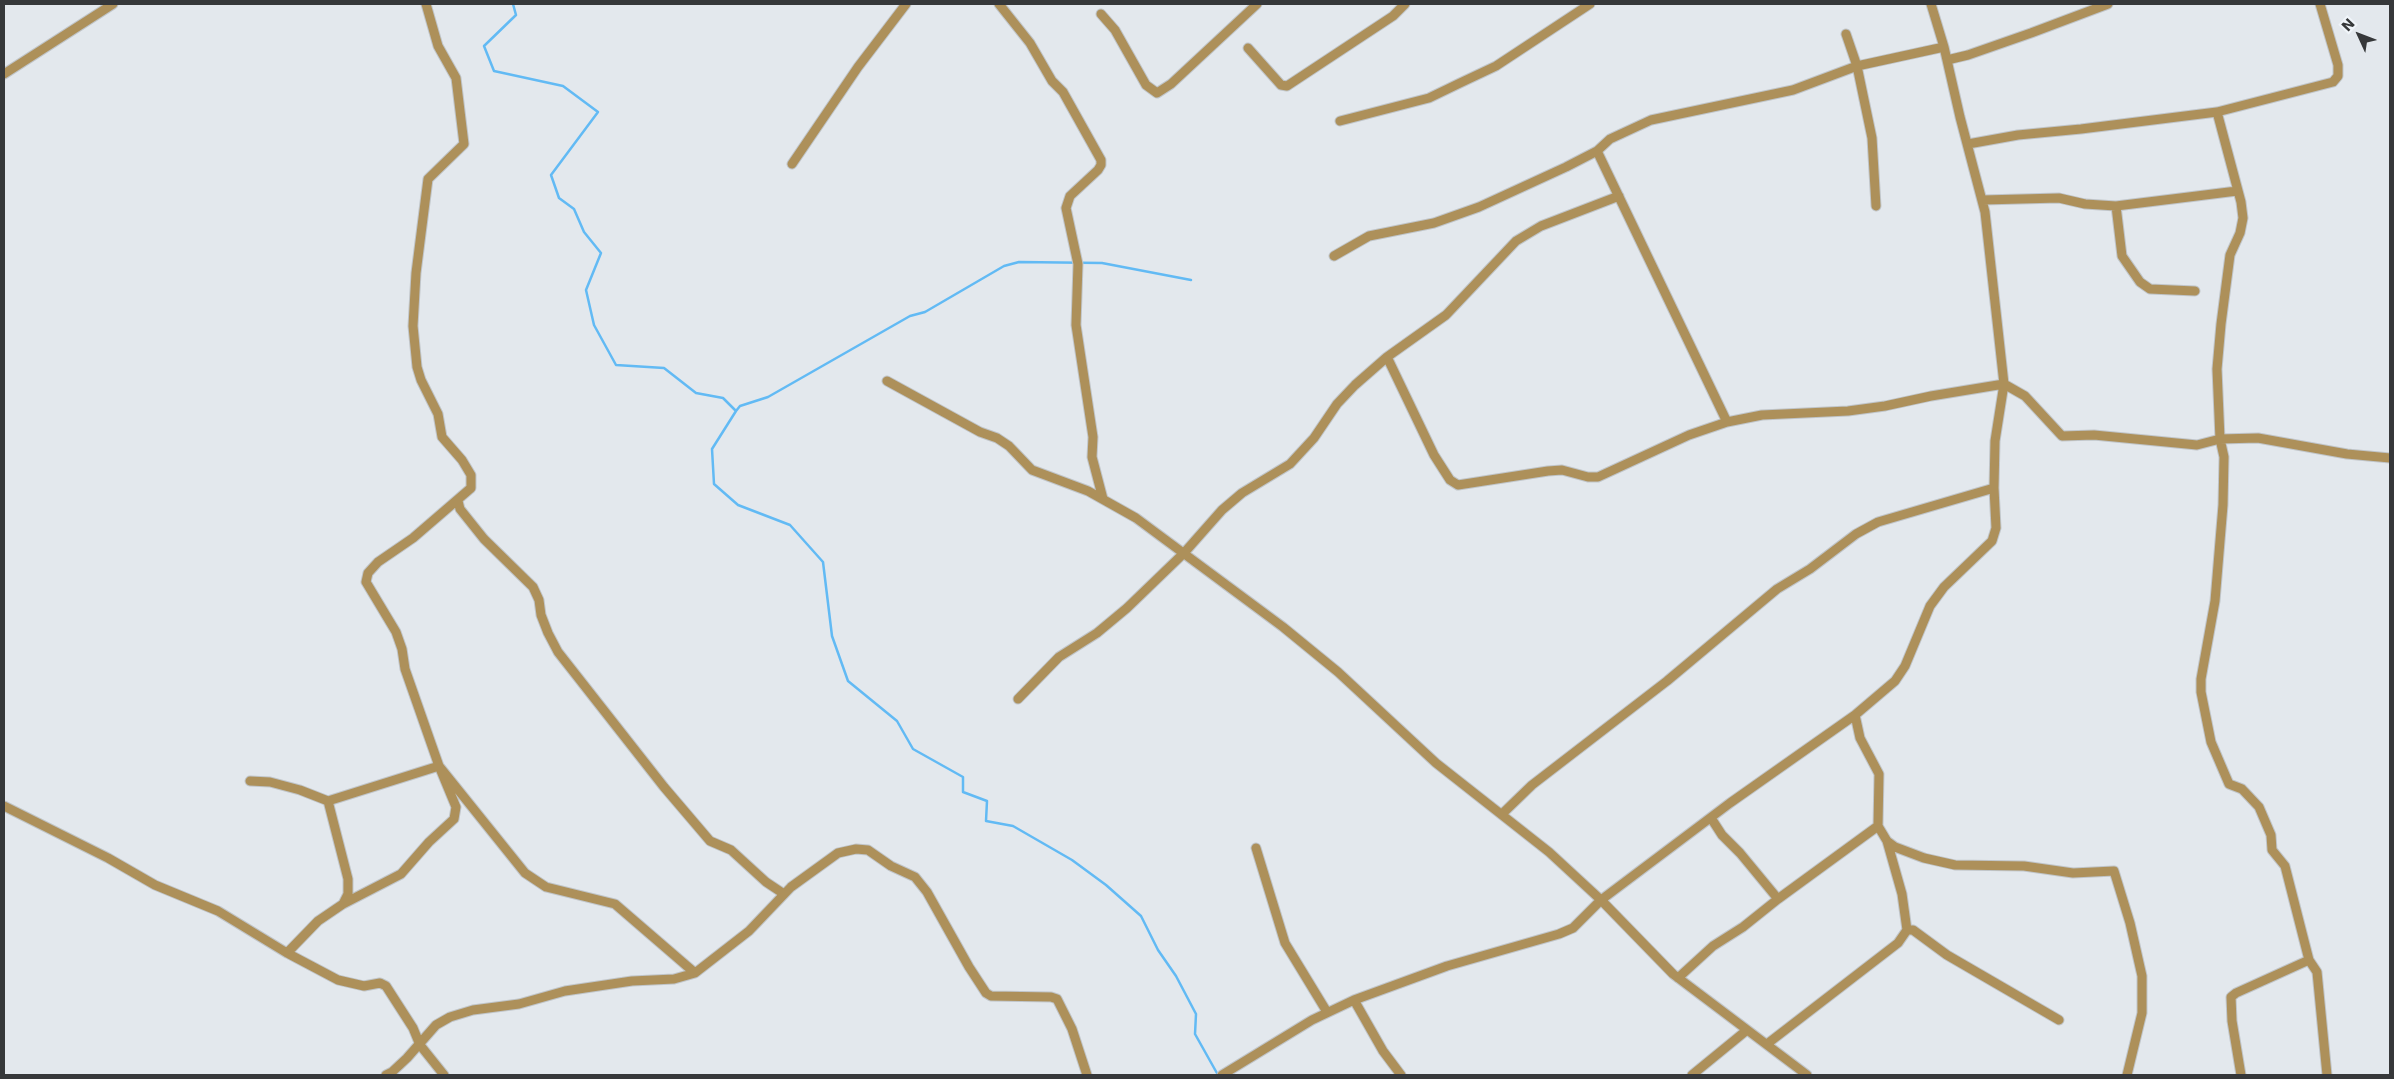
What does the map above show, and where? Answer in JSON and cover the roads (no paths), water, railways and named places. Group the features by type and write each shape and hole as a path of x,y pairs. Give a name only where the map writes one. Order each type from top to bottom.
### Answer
{"street":[{"path":"4,74 113,4"},
{"path":"287,953 318,921 343,904 396,878 429,842 454,819 456,807 404,669 402,649 396,632 366,582 368,573 378,562 413,538 471,488 470,475 462,460 442,437 438,414 417,367 413,326 416,273 428,179 464,144 456,78 438,46 426,4"},
{"path":"792,164 858,67 906,4"},
{"path":"999,4 1030,43 1052,81 1063,92 1101,160 1098,170 1070,196 1066,208 1078,264 1076,325 1093,437 1092,457 1103,499"},
{"path":"1101,14 1114,30 1146,85 1157,93 1171,84 1257,4"},
{"path":"1248,48 1281,85 1287,86 1393,16 1405,4"},
{"path":"1340,121 1429,98 1496,66 1590,4"},
{"path":"1223,1074 1327,1012 1354,1000 1455,964 1559,934 1573,928 1601,900 1711,818 1855,715 1895,681 1905,666 1930,606 1944,588 1992,541 1996,528 1994,488 1995,440 2004,384 1996,300 1983,200 1960,117 1944,47 1931,4"},
{"path":"1947,60 2031,33 2108,4"},
{"path":"1968,144 2018,135 2217,112 2333,82 2338,76 2338,65 2320,4"},
{"path":"1846,34 1857,66 1872,138 1876,206"},
{"path":"1334,256 1369,236 1434,223 1480,207 1597,151 1610,139 1651,120 1792,90 1857,66 1944,47"},
{"path":"2217,112 2243,218 2240,233 2230,255 2217,369 2220,439 2224,458 2222,505 2215,601 2201,679 2201,692 2211,742 2229,784 2242,789 2259,807 2271,835 2272,850 2285,866 2309,960 2316,972 2327,1075"},
{"path":"1597,151 1727,422"},
{"path":"1983,200 2059,198 2085,204 2116,206 2237,191"},
{"path":"1018,699 1050,665 1097,633 1127,608 1184,552 1202,530 1235,499 1290,464 1314,438 1337,404 1355,385 1387,357 1446,315 1506,250 1528,233 1555,220 1619,196"},
{"path":"2116,206 2122,256 2140,282 2150,289 2194,292"},
{"path":"1387,357 1434,455 1450,480 1458,485 1562,470 1588,477 1598,477 1689,435 1727,422 1762,415 1857,410 2004,384 2025,396 2062,436 2094,435 2197,445 2220,439 2258,438 2348,454 2390,458"},
{"path":"887,381 980,432 997,438 1009,446 1032,470 1088,490 1136,518 1184,552 1338,672 1436,764 1502,814 1601,900 1678,978 1807,1075"},
{"path":"1502,814 1532,786 1667,681 1777,590 1810,569 1856,534 1878,522 1994,488"},
{"path":"458,501 460,509 484,539 533,586 539,600 541,615 558,652 664,787 710,841 731,850 766,882 784,894"},
{"path":"1767,1044 1898,943 1907,930 1902,894 1887,841 1878,826 1879,774 1860,738 1855,715"},
{"path":"250,781 270,782 300,790 328,801 439,766"},
{"path":"439,766 530,878 546,887 615,904 695,973"},
{"path":"328,801 348,879 348,894 343,904"},
{"path":"4,806 108,858 156,885 218,911 287,953 338,980 364,986 380,983 386,986 413,1028 420,1045 444,1075"},
{"path":"1711,818 1722,835 1740,853 1778,899"},
{"path":"1678,978 1713,946 1743,927 1878,826"},
{"path":"1887,841 1907,853 1955,865 2024,866 2074,872 2114,871 2130,923 2142,976 2142,1013 2127,1075"},
{"path":"1256,848 1285,943 1327,1012"},
{"path":"386,1075 392,1072 420,1045 436,1026 450,1017 473,1010 519,1004 565,991 632,981 674,979 695,973 749,931 784,894 809,874 845,851 868,850 891,866 907,872 927,892 969,967 986,993 991,996 1051,997 1061,1003 1072,1029 1087,1075"},
{"path":"1907,930 1913,930 1946,955 2059,1020"},
{"path":"2241,1075 2232,1021 2231,997 2236,992 2309,960"},
{"path":"1354,1000 1383,1051 1401,1075"},
{"path":"1692,1075 1747,1030"}],"waterway":[{"path":"513,4 516,15 484,46 494,71 563,86 598,112 551,175 559,198 574,209 584,232 601,253 586,290 594,325 616,365 664,368 696,393 723,398 736,411 712,449 714,484 738,505 790,525 823,562 832,636 848,681 897,721 913,749 963,777 963,792 987,801 986,821 1013,826 1072,860 1106,885 1141,916 1158,950 1176,976 1196,1014 1195,1034 1218,1075"},
{"path":"736,411 740,406 768,397 910,316 925,312 1004,266 1019,262 1102,263 1191,280"}]}
